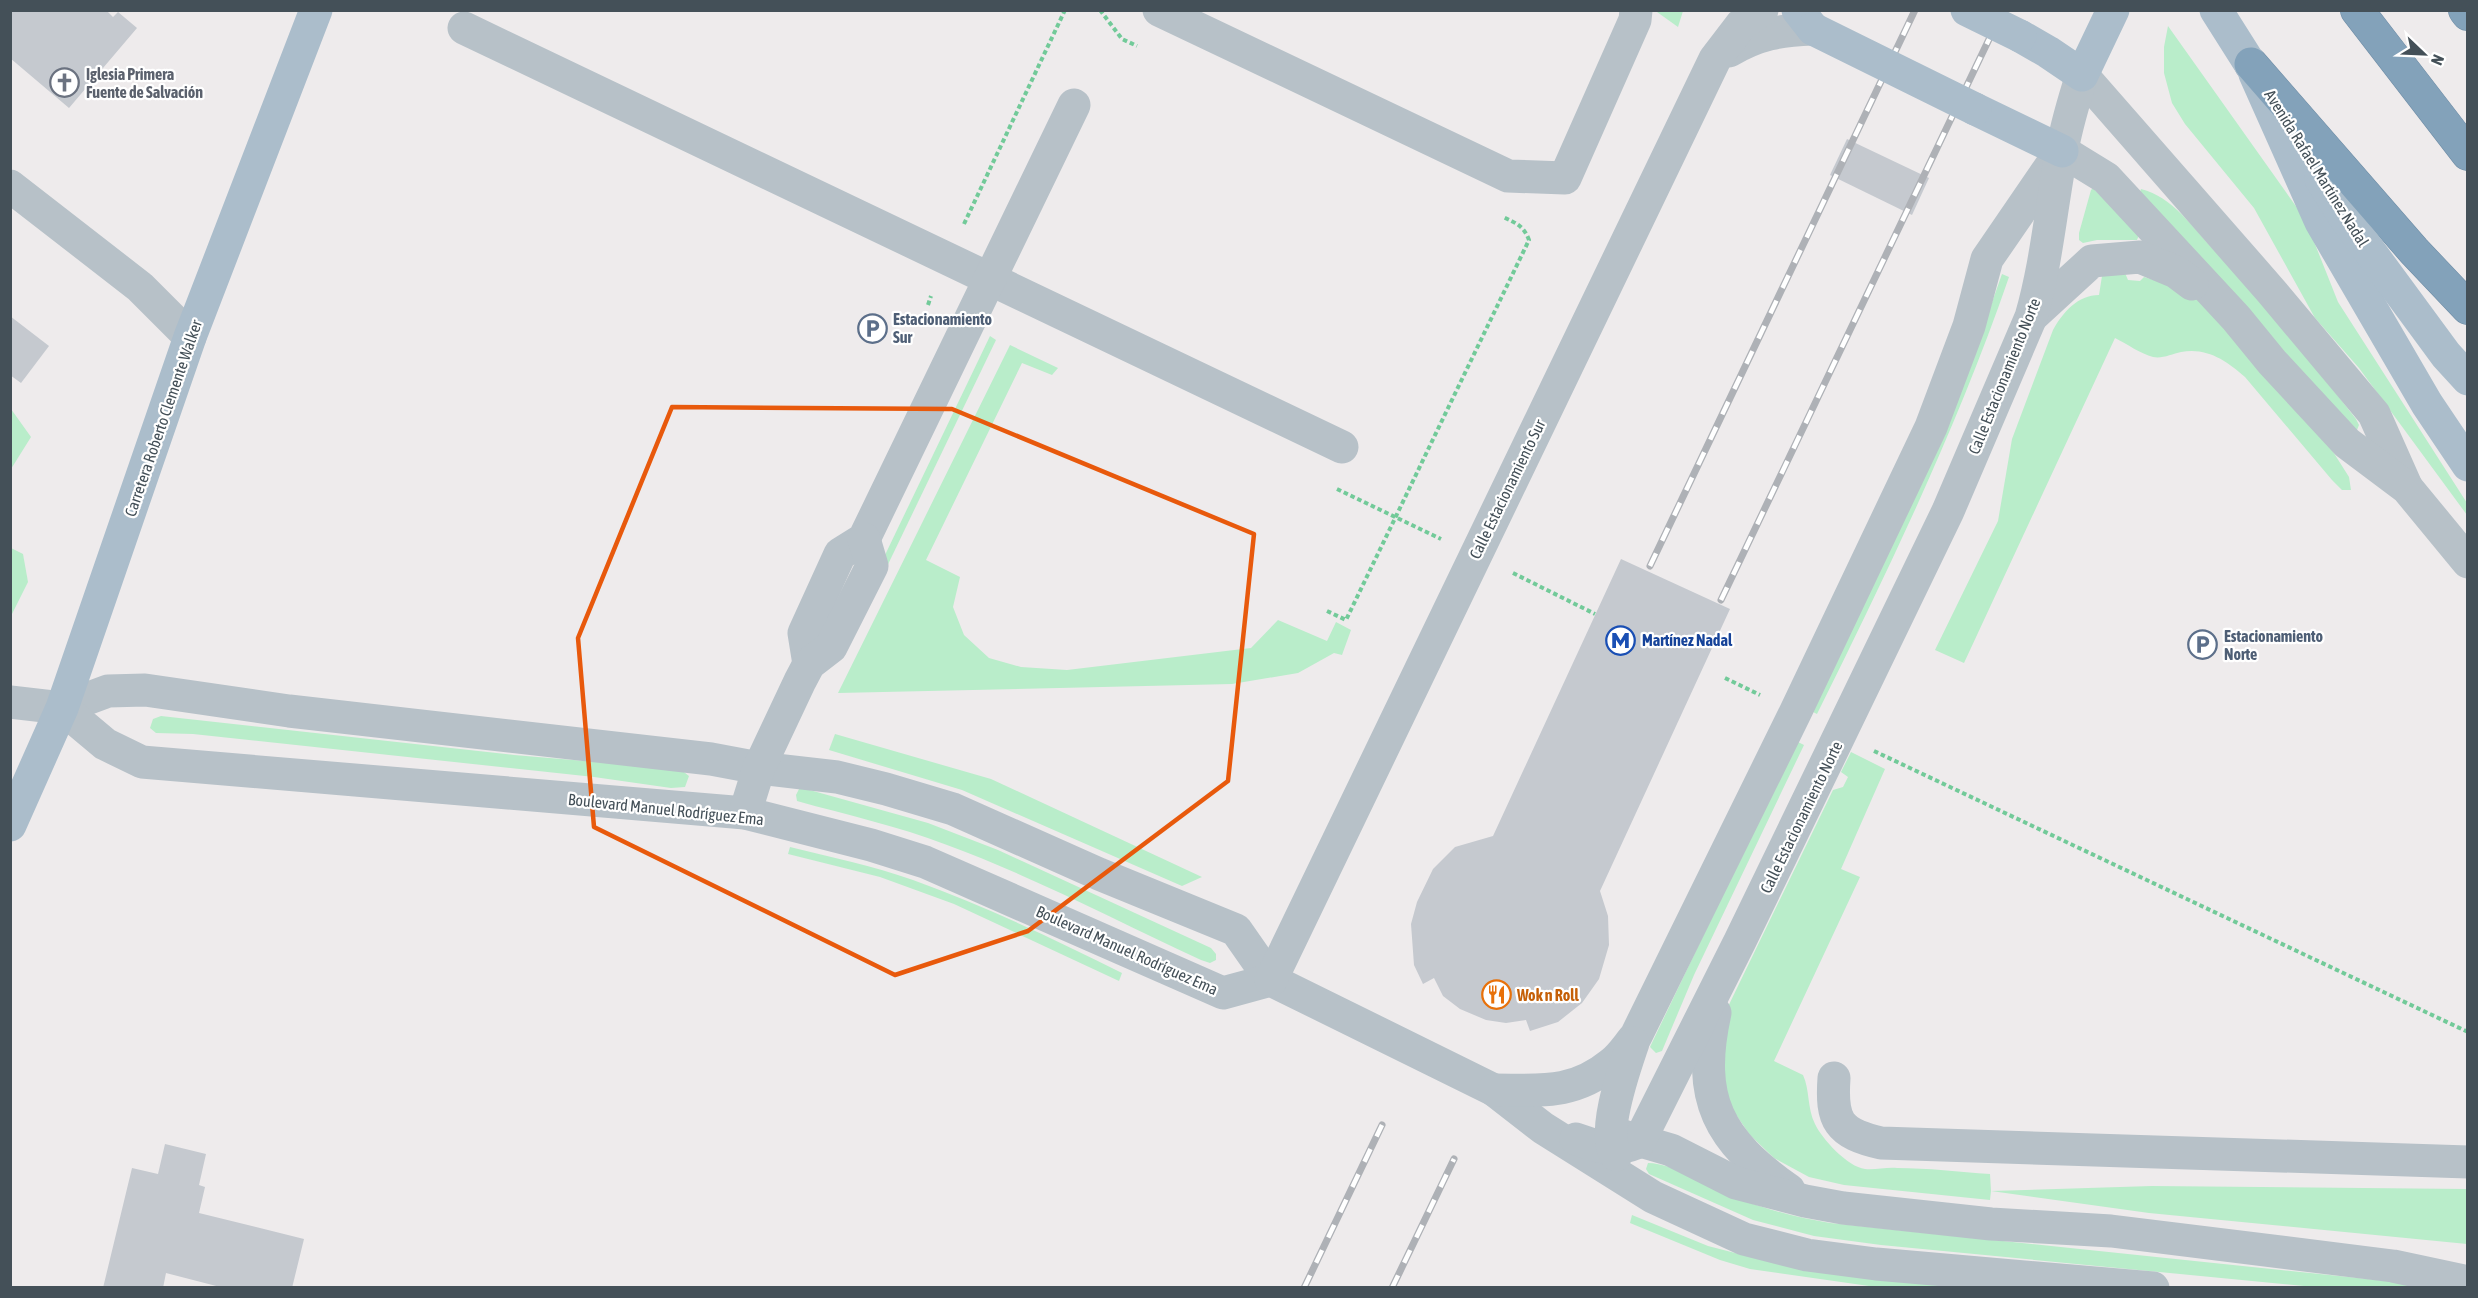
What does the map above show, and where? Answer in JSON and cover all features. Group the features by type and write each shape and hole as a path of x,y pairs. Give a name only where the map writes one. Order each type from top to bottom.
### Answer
{"highway":[{"path":"2357,10 2468,154"},
{"path":"2465,10 2468,14"},
{"path":"2251,64 2414,251 2468,308"}],"main road":[{"name":"Carretera Roberto Clemente Walker","path":"10,825 62,708 190,336 316,10"},
{"path":"1967,10 2020,36 2082,75 2113,10"},
{"name":"Avenida Rafael Martínez Nadal","path":"2221,18 2346,219 2446,354 2468,378"},
{"path":"1806,20 1975,109 2061,151"},
{"path":"2251,64 2321,222 2427,404 2468,465"}],"street":[{"path":"1159,10 1508,176 1565,178 1635,20 1636,10"},
{"name":"Calle Estacionamiento Sur","path":"1271,980 1715,60 1741,25 1762,10"},
{"path":"1715,60 1753,37 1787,29 1806,20"},
{"path":"464,28 1342,447"},
{"path":"2082,75 2271,291 2374,414 2407,488"},
{"name":"Calle Estacionamiento Norte","path":"1621,1141 1740,941 1948,511 2031,317 2041,283 2061,151 2069,115 2082,75"},
{"path":"744,813 759,768 809,664 804,633 840,554 864,539 1074,105"},
{"path":"1653,1197 1628,1171 1621,1141 1619,1086 1636,1035 1795,713 1930,427 1969,326 1986,259 2061,151 2106,178 2236,318 2272,362 2347,443 2407,488 2468,562"},
{"path":"10,186 140,287 190,336"},
{"path":"2031,317 2092,261 2140,257 2176,272 2236,318"},
{"path":"10,702 62,708 108,691 145,690 300,712 711,759 759,768 837,777 886,789 953,809 1099,874 1236,930 1271,980 1494,1090 1621,1141"},
{"name":"Boulevard Manuel Rodríguez Ema","path":"62,708 105,744 142,762 744,813 872,845 925,862 1223,993 1271,980"},
{"path":"1740,941 1715,1011 1707,1046 1709,1090 1720,1120 1740,1150 1758,1168 1805,1201"},
{"path":"1494,1090 1563,1089 1586,1081 1613,1063 1636,1035"},
{"path":"1834,1078 1832,1103 1838,1123 1859,1138 1881,1143 2468,1162"},
{"path":"1494,1090 1543,1128 1653,1197 1744,1239 1807,1255 1876,1264 2153,1287"},
{"path":"1543,1128 1671,1150 1736,1183 1805,1201 1843,1208 1991,1224 2111,1231 2393,1266 2468,1282"}],"path":[{"path":"928,305 1065,10"},
{"path":"1100,10 1122,39 1143,49"},
{"path":"1327,611 1346,620 1529,240 1526,230 1521,225 1501,217"},
{"path":"1725,678 1795,713"},
{"path":"1841,735 2468,1032"}],"highlighted area":[{"path":"672,407 952,409 1254,534 1228,781 1028,931 895,975 594,827 578,638"}],"green space":[{"path":"1658,10 1683,11 1678,27 1657,12"},
{"path":"2168,26 2305,219 2338,302 2467,503 2467,515 2359,368 2315,318 2254,208 2185,124 2172,103 2164,73 2164,47"},
{"path":"2093,188 2139,235 2137,240 2097,240 2083,243 2079,240 2079,233"},
{"path":"2141,189 2173,206 2233,270 2356,419 2359,425 2357,430 2351,431 2140,192"},
{"path":"2125,273 2128,280 2140,281 2144,277 2190,291 2325,439 2349,477 2351,490 2342,490 2332,480 2245,377 2224,361 2208,353 2190,351 2153,357 2115,338 1964,663 1935,650 1998,521 2012,439 2053,330 2061,317 2078,301 2099,295 2102,276"},
{"path":"2002,274 2009,277 1944,444 1870,607 1817,714 1811,711 1984,325"},
{"path":"990,336 996,340 880,581 874,578"},
{"path":"1010,345 1058,368 1052,375 1022,363 926,560 960,577 953,607 964,635 989,658 1021,667 1067,670 1251,648 1278,620 1327,641 1336,622 1351,630 1342,655 1334,653 1298,673 1232,684 838,693"},
{"path":"11,409 31,437 11,469"},
{"path":"11,548 23,554 28,582 11,616"},
{"path":"161,716 514,755 680,769 689,776 685,787 671,788 594,777 193,734 156,733 150,728 153,719"},
{"path":"835,734 991,779 1202,877 1182,886 962,790 829,750"},
{"path":"1796,741 1804,745 1694,975 1662,1051 1656,1053 1650,1047"},
{"path":"1851,752 1885,769 1841,869 1860,877 1774,1061 1803,1075 1811,1112 1818,1130 1829,1144 1851,1163 1865,1169 1909,1168 1990,1174 1990,1200 1844,1185 1809,1177 1774,1158 1750,1135 1732,1109 1725,1086 1723,1017 1833,790 1843,787 1848,777 1841,772"},
{"path":"799,789 928,823 998,850 1211,948 1216,954 1216,960 1210,963 1201,960 1043,885 929,838 797,801 796,795"},
{"path":"790,847 898,875 940,890 1045,935 1122,973 1119,981 954,904 880,877 788,854"},
{"path":"1648,1163 1670,1167 1750,1203 1830,1223 2445,1287 2314,1287 1881,1245 1814,1236 1753,1220 1649,1174 1646,1169"},
{"path":"2152,1186 2467,1189 2467,1244 2149,1213 1991,1191"},
{"path":"1632,1215 1708,1246 1770,1262 1990,1287 1876,1287 1750,1269 1720,1260 1630,1223"}],"building":[{"name":"Iglesia Primera Fuente de Salvación","path":"10,10 106,10 113,17 118,12 137,28 69,108 10,58"},
{"path":"1847,139 1929,178 1912,215 1830,175"},
{"path":"10,316 49,346 21,383 10,375"},
{"path":"1621,559 1730,609 1600,891 1608,916 1609,945 1599,979 1582,1003 1558,1022 1530,1031 1526,1020 1506,1023 1486,1020 1460,1009 1443,996 1434,978 1423,984 1414,965 1411,924 1417,902 1433,869 1455,847 1493,836"},
{"path":"165,1144 206,1154 199,1185 205,1187 199,1213 304,1239 292,1288 224,1288 166,1273 163,1288 103,1288 132,1168 158,1174"}],"railway":[{"path":"1650,566 1915,10"},
{"path":"1721,600 2003,10"},
{"path":"1304,1288 1382,1125"},
{"path":"1392,1288 1454,1159"}],"place":[{"name":"Iglesia Primera Fuente de Salvación","path":"65,83"},
{"name":"Estacionamiento Sur","path":"872,328"},
{"name":"Martínez Nadal","path":"1621,640"},
{"name":"Estacionamiento Norte","path":"2203,645"},
{"name":"Wok n Roll","path":"1496,995"}]}
